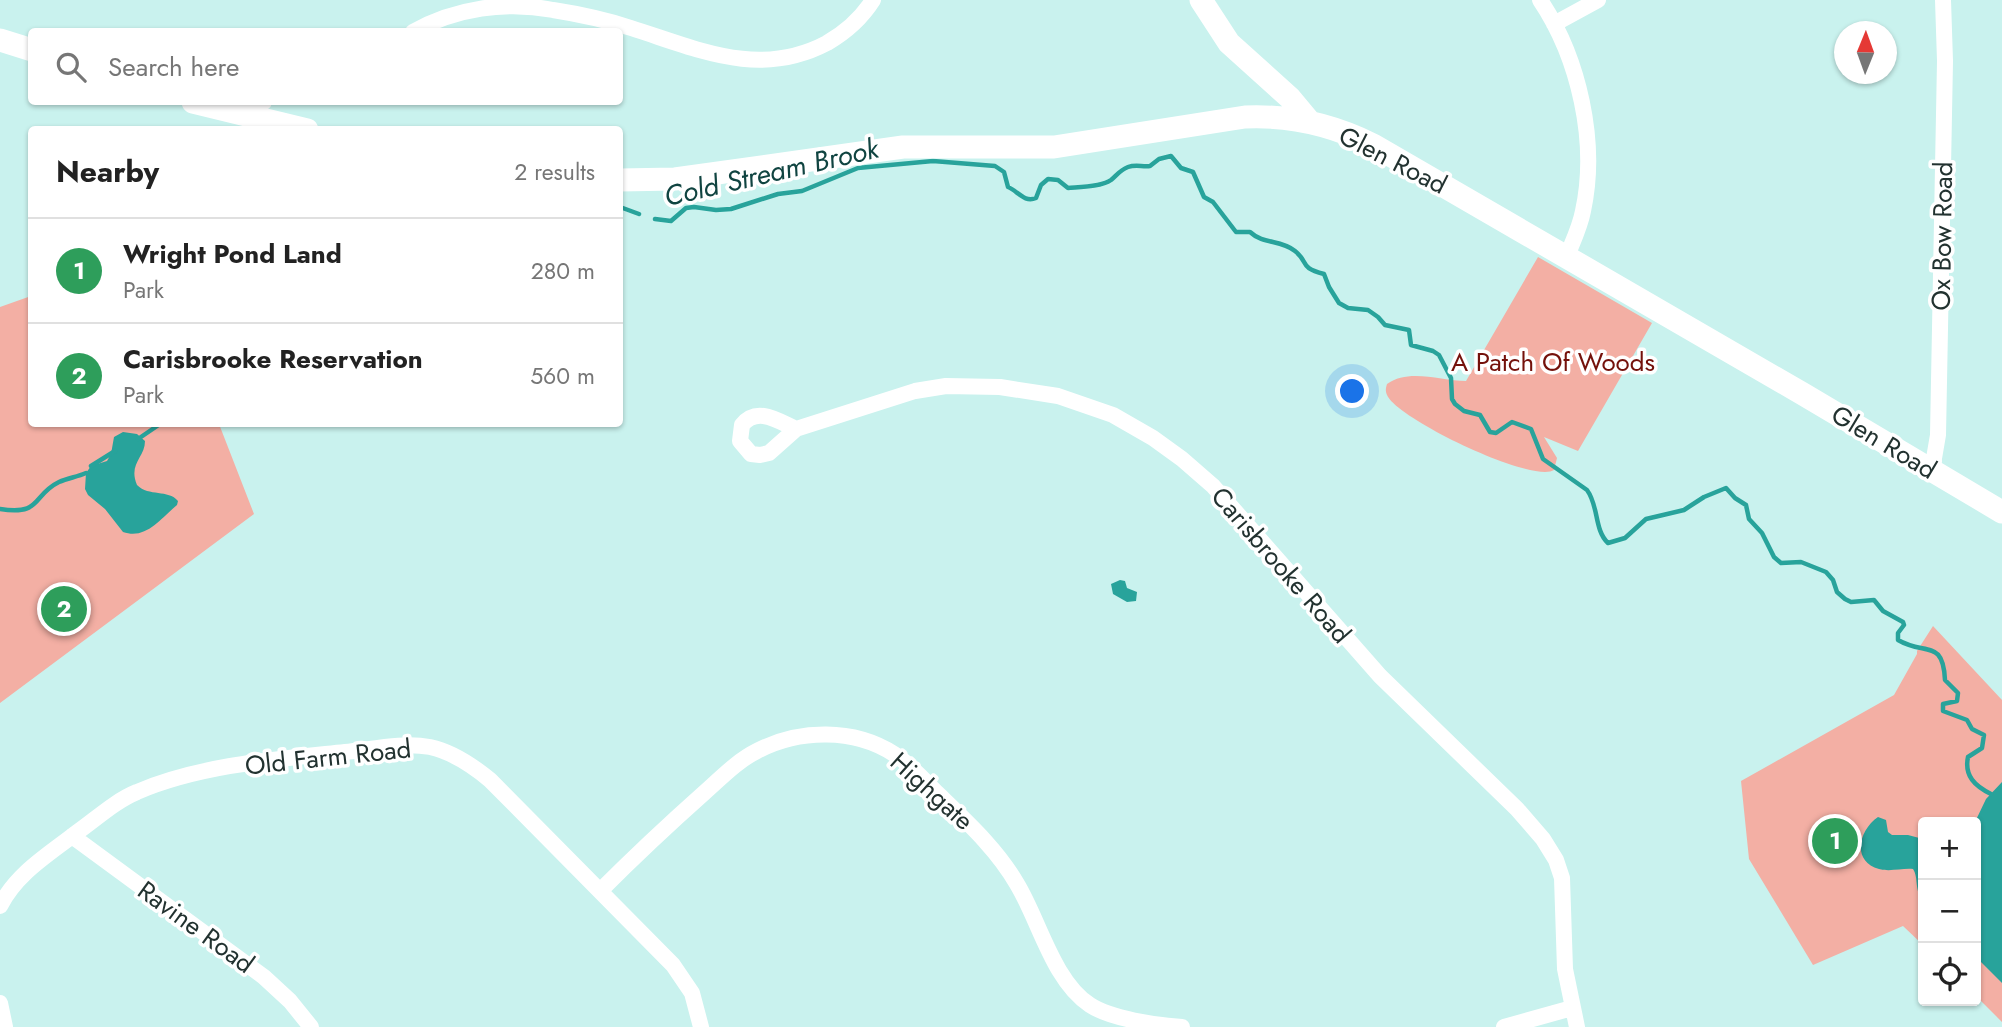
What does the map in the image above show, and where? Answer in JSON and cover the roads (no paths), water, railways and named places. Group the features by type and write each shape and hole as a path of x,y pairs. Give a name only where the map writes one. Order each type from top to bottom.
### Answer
{"street":[{"path":"421,28 441,18 464,12 527,7 605,20 694,50 724,57 767,60 797,56 841,35 860,18 873,0"},
{"path":"1201,0 1229,43 1290,98 1310,122"},
{"path":"1540,0 1555,24 1576,80 1586,139 1585,201 1577,233 1567,256"},
{"path":"1555,24 1598,0"},
{"name":"Ox Bow Road","path":"1932,470 1938,444 1939,421 1945,61 1943,0"},
{"path":"0,40 28,49"},
{"path":"224,105 255,108 298,126"},
{"name":"Glen Road","path":"623,180 675,179 890,148 945,145 1054,147 1245,117 1277,117 1310,122 1373,145 2002,512"},
{"name":"Carisbrooke Road","path":"796,429 925,389 982,386 1048,394 1087,404 1123,420 1172,452 1225,499 1380,676 1524,816 1543,839 1556,860 1562,878 1564,958 1577,1027"},
{"name":"Highgate","path":"600,891 669,823 751,754 772,744 804,736 854,737 900,758 985,841 1013,876 1058,967 1083,1000 1105,1012 1182,1027"},
{"name":"Old Farm Road","path":"0,906 23,875 127,796 183,777 310,756 397,746 422,746 455,755 482,774 662,953 692,993 701,1027"},
{"name":"Ravine Road","path":"72,836 264,977 290,1001 311,1027"},
{"path":"0,1003 5,1027"},
{"path":"1504,1027 1572,1008"}],"water":[{"path":"123,432 137,434 145,441 134,471 137,485 147,491 169,495 178,501 159,522 146,531 131,534 123,532 85,489 86,473 91,466 107,461 114,437"},
{"path":"1125,581 1127,588 1137,592 1136,601 1127,602 1113,594 1111,584"},
{"path":"2002,782 2002,983 1981,962 1981,817 1977,817 1986,799"},
{"path":"1878,817 1886,820 1888,832 1892,835 1918,838 1918,893 1913,869 1879,869 1864,859 1861,845 1871,823"}],"waterway":[{"name":"Cold Stream Brook","path":"655,219 671,221 686,208 731,209 778,194 802,191 858,168 933,161 995,166 1004,172 1008,187 1025,198 1032,199 1036,198 1041,185 1048,179 1058,180 1068,188 1096,185 1111,180 1128,167 1150,166 1159,159 1171,156 1181,168 1193,172 1204,197 1213,202 1236,232 1250,232 1261,239 1289,247 1307,267 1324,274 1339,303 1348,308 1368,310 1385,325 1409,330 1411,345 1439,355 1451,378 1452,399 1455,404 1464,411 1480,415 1490,432 1496,433 1512,422 1531,429 1543,459 1587,490 1608,543 1625,538 1646,519 1684,510 1704,497 1726,488 1746,505 1749,519 1762,533 1774,557 1781,563 1801,562 1826,572 1833,580 1837,592 1845,599 1851,602 1874,600 1883,611 1903,622 1898,640 1936,653 1941,658 1945,680 1958,693 1957,701 1943,704 1943,711 1967,720 1972,729 1984,735 1982,748 1968,757 1967,764 1972,780 1991,794"},
{"name":"Cold Stream Brook","path":"623,208 639,214"},
{"path":"138,439 156,427"},
{"path":"91,466 115,451"},
{"path":"0,509 23,510 35,503 50,487 86,473"}],"place":[{"name":"Carisbrooke Reservation","path":"64,609"},
{"name":"Wright Pond Land","path":"1835,841"}],"park label":[{"name":"A Patch Of Woods","path":"1553,362"}]}
